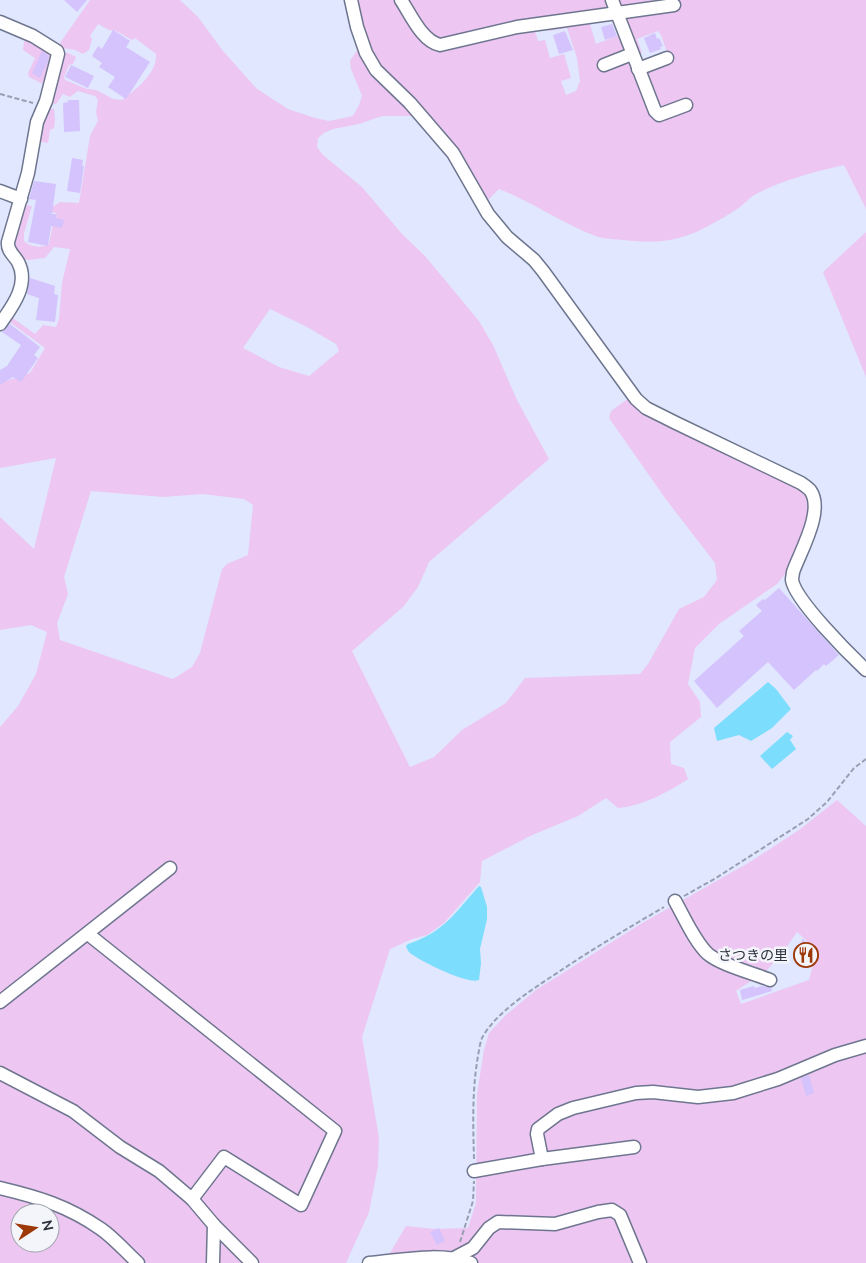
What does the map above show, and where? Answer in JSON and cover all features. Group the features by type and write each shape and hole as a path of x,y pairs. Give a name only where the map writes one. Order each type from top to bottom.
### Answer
{"street":[{"path":"351,0 357,27 366,53 376,70 410,103 453,153 488,214 508,237 543,270 636,399 646,408 801,482 810,491 815,510 813,523 793,572 792,580 799,595 814,614 845,650 866,670"},
{"path":"401,0 424,34 434,44 440,45 517,27 674,5"},
{"path":"612,0 655,111 659,115 686,105"},
{"path":"0,22 33,36 57,51 58,54 45,105 37,122 28,173 8,246 20,267 19,293 16,302 0,324"},
{"path":"604,65 632,54"},
{"path":"638,69 667,58"},
{"path":"0,191 20,200"},
{"path":"0,1002 170,868"},
{"path":"675,901 707,953 721,961 770,980"},
{"path":"88,934 335,1131 301,1204 224,1157 192,1198"},
{"path":"542,1159 537,1134 538,1129 558,1114 573,1108 636,1093 652,1092 698,1097 733,1093 778,1079 835,1055 866,1046"},
{"path":"0,1073 73,1111 120,1147 159,1172 192,1198 214,1225 252,1263"},
{"path":"474,1172 542,1159 634,1148"},
{"path":"0,1188 48,1200 70,1210 102,1229 138,1263"},
{"path":"454,1258 473,1248 489,1228 498,1222 555,1224 612,1210 620,1214 640,1263"},
{"path":"213,1263 214,1225"},
{"path":"369,1263 426,1258 454,1258 471,1263"}],"path":[{"path":"0,94 45,105"},
{"path":"454,1258 473,1202 473,1100 481,1039 489,1028 505,1011 536,987 598,946 716,878 808,819 827,802 854,768 866,759"}],"shaded area":[{"path":"90,0 180,0 198,17 223,51 257,89 288,109 329,121 353,116 362,96 351,69 350,61 360,46 354,0 608,0 611,9 534,28 538,41 545,40 550,58 564,54 571,78 561,81 566,95 576,91 580,81 577,58 567,28 548,31 548,26 608,20 590,24 596,44 620,35 628,59 643,69 668,55 658,31 637,39 642,53 637,56 621,8 615,0 866,0 866,209 844,165 800,176 769,188 755,195 720,220 682,237 656,242 604,238 585,232 499,189 485,203 425,116 382,116 359,124 333,129 318,138 317,147 323,155 362,187 402,234 425,256 479,321 493,345 517,400 549,459 429,562 418,587 404,606 352,651 410,767 434,757 462,730 506,703 525,678 640,674 648,664 679,609 704,597 717,580 715,563 665,498 609,418 611,411 629,398 807,492 810,506 810,522 791,567 777,584 719,624 695,648 688,684 700,702 701,717 670,742 671,764 684,768 688,779 655,798 627,807 618,808 606,798 578,816 530,836 482,861 480,882 444,923 427,935 412,939 390,949 362,1037 379,1138 378,1166 369,1212 346,1263 0,1263 0,727 18,706 36,674 47,632 31,625 0,630 0,517 34,549 56,458 0,468 0,383 30,373 45,348 7,320 10,316 35,334 43,325 56,327 59,319 62,283 70,249 54,247 45,258 28,260 20,259 12,248 23,205 32,206 24,233 24,241 39,247 49,244 57,215 56,213 38,210 40,207 54,206 60,202 79,203 90,136 98,121 96,112 98,100 95,96 78,91 70,97 63,94 56,104 48,103 61,53 68,53 76,57 73,64 69,65 64,77 65,80 87,89 96,90 113,99 122,100 145,80 156,61 156,54 135,38 132,40 98,24 90,36 92,39 89,50 83,54 75,50 62,48 60,43","holes":["270,309 336,344 339,351 309,376 279,367 243,348","91,491 163,497 203,494 244,499 253,505 248,555 227,564 222,569 200,653 192,667 173,679 60,640 57,623 68,594 64,577"]},
{"path":"28,37 54,52 41,102 39,100 45,85 29,77 28,73 35,58 23,50 24,42"},
{"path":"49,109 54,109 54,128 50,130 48,143 37,141 43,116"},
{"path":"866,232 866,377 823,272"},
{"path":"837,800 866,826 866,1263 384,1263 406,1226 434,1229 468,1228 476,1203 477,1094 484,1050 489,1033 506,1015 536,990 639,925 750,862 799,830","holes":["797,932 817,950 809,980 741,1004 736,991 766,971 782,954"]}],"water":[{"path":"768,682 776,689 791,709 772,728 751,741 739,735 717,741 714,728"},
{"path":"787,732 793,736 790,740 796,749 772,769 760,756"},
{"path":"479,886 481,887 487,907 487,919 480,949 479,980 473,981 456,976 426,963 410,953 406,946 408,944 431,934 448,921"}],"building":[{"path":"64,0 87,0 77,12"},
{"path":"612,24 617,36 605,40 601,27"},
{"path":"113,30 130,41 126,47 150,62 126,99 108,87 115,77 99,67 102,63 92,56 98,46 102,49"},
{"path":"565,31 573,50 559,54 553,35"},
{"path":"655,33 663,46 660,47 661,49 650,53 644,38"},
{"path":"42,51 49,56 40,78 32,73"},
{"path":"71,65 94,76 88,88 65,77"},
{"path":"68,100 79,100 80,131 64,132 63,103 68,102"},
{"path":"72,158 83,160 82,166 84,166 80,193 67,191"},
{"path":"34,181 56,184 52,214 57,214 56,218 64,220 62,228 51,226 48,246 28,242 36,200 29,199"},
{"path":"30,278 55,286 54,294 58,295 55,322 36,320 39,298 27,294"},
{"path":"10,324 40,347 34,355 38,358 21,382 13,377 0,385 0,370 7,366 21,345 2,332"},
{"path":"779,588 839,655 826,666 824,664 816,670 794,690 768,662 717,708 694,681 744,636 739,631 762,611 756,605"},
{"name":"さつきの里","path":"803,938 809,950 814,951 809,967 795,963"},
{"path":"754,986 755,988 762,986 771,988 772,991 742,1000 740,990"},
{"path":"809,1075 814,1093 806,1096 801,1078"},
{"path":"439,1228 445,1241 437,1245 430,1232"}],"place":[{"name":"さつきの里","path":"806,955"}]}
